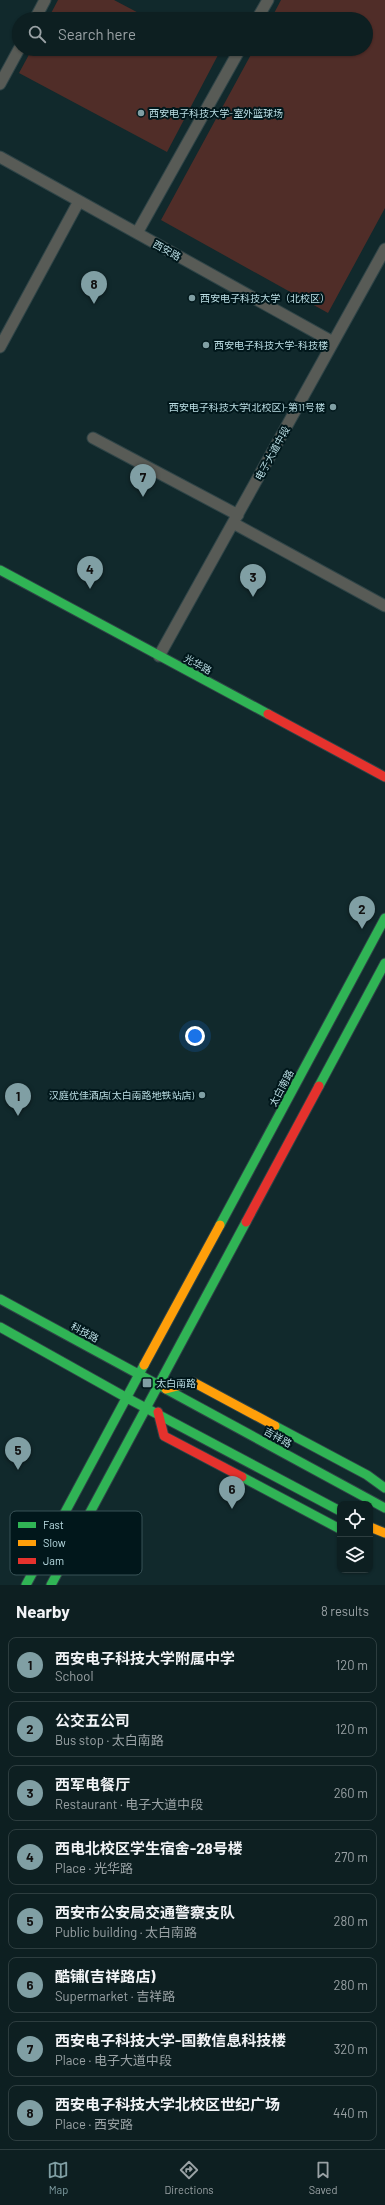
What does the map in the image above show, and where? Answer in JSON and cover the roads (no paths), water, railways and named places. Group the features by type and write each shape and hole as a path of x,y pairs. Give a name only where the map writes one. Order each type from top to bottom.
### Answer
{"main road":[{"name":"光华路","path":"0,570 385,777"},
{"name":"太白南路","path":"66,1511 385,918"},
{"path":"90,1511 147,1407 163,1387 385,963"},
{"name":"科技路","path":"0,1299 163,1387"},
{"path":"0,1327 127,1398 158,1412 337,1508"},
{"path":"163,1387 193,1382 367,1475 385,1488"},
{"name":"吉祥路","path":"163,1387 385,1508"},
{"path":"158,1412 164,1436 337,1527"},
{"path":"373,1528 385,1533"},
{"path":"373,1537 385,1539"},
{"name":"太白南路","path":"26,1585 31,1575"},
{"path":"50,1585 55,1575"}],"street":[{"path":"39,12 45,0"},
{"path":"261,12 268,0"},
{"path":"0,83 15,56"},
{"path":"137,233 236,56"},
{"name":"西安路","path":"0,157 333,342"},
{"path":"0,347 79,201"},
{"name":"电子大道中段","path":"159,656 385,249"},
{"path":"93,438 385,606"}],"place":[{"name":"西安电子科技大学-室外篮球场","path":"141,113"},
{"name":"西安电子科技大学（北校区）","path":"192,298"},
{"name":"西安电子科技大学北校区世纪广场","path":"94,304"},
{"name":"西安电子科技大学-科技楼","path":"206,345"},
{"name":"西安电子科技大学(北校区)-第11号楼","path":"333,407"},
{"name":"西安电子科技大学-国教信息科技楼","path":"143,497"},
{"name":"西电北校区学生宿舍-28号楼","path":"90,589"},
{"name":"西军电餐厅","path":"253,597"},
{"name":"公交五公司","path":"362,929"},
{"name":"汉庭优佳酒店(太白南路地铁站店)","path":"202,1095"},
{"name":"西安电子科技大学附属中学","path":"18,1116"},
{"name":"太白南路","path":"147,1383"},
{"name":"西安市公安局交通警察支队","path":"18,1470"},
{"name":"酷铺(吉祥路店)","path":"232,1509"}]}
